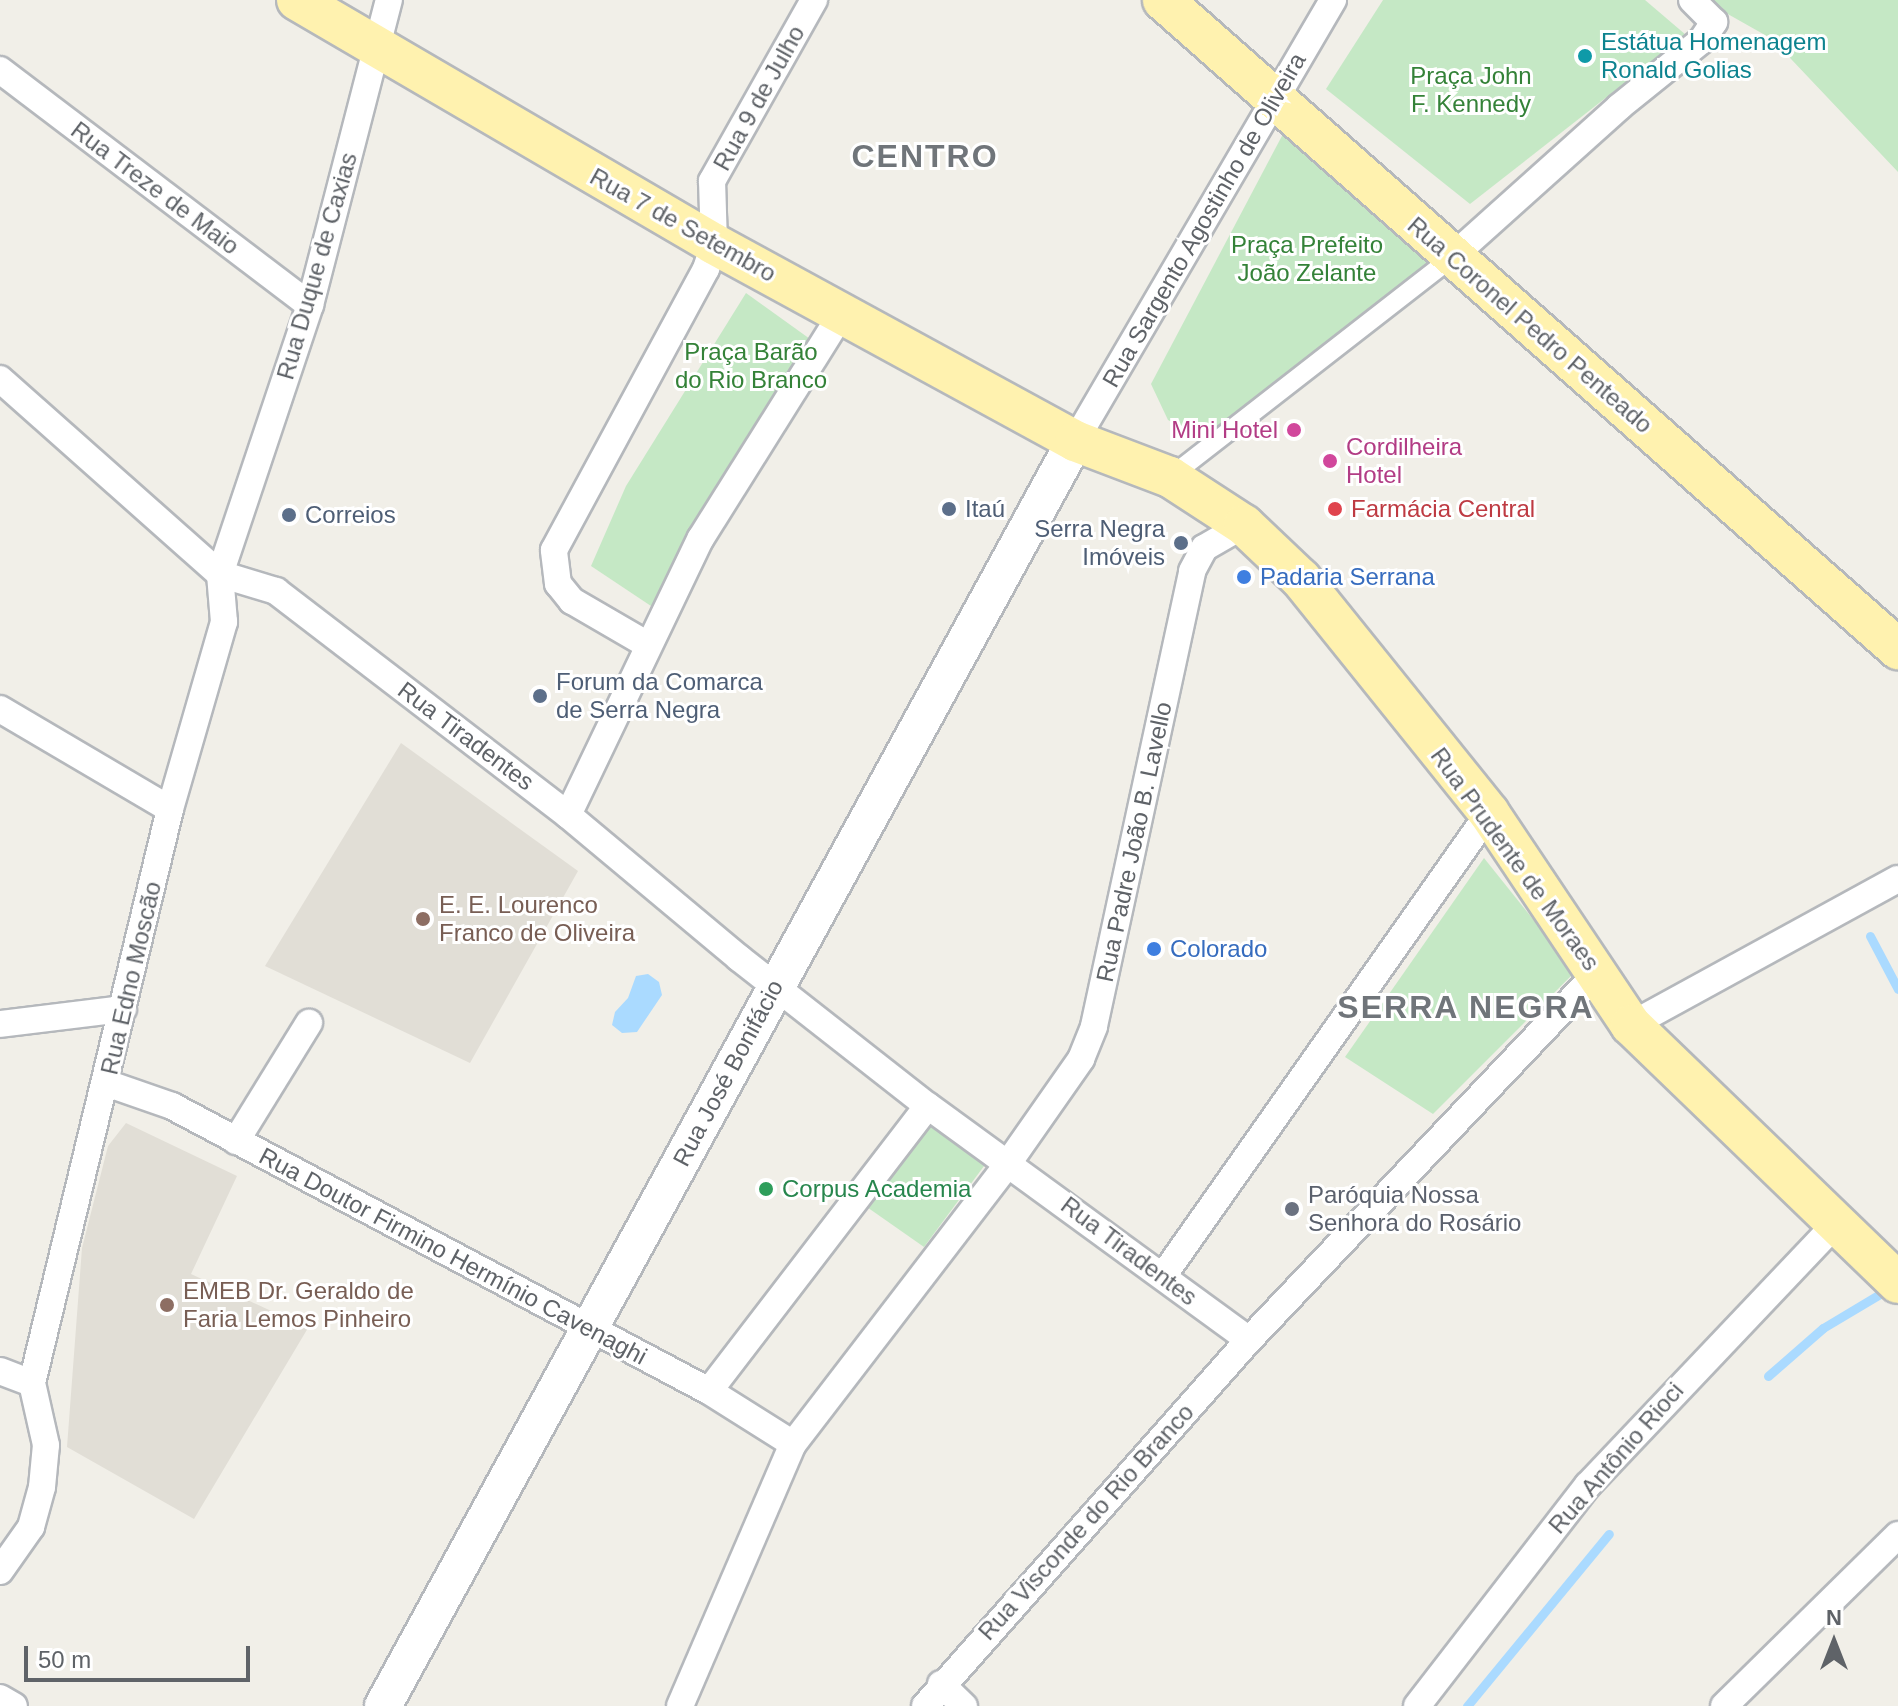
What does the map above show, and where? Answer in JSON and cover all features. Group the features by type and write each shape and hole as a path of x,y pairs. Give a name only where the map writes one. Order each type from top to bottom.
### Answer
{"main road":[{"name":"Rua 7 de Setembro","path":"297,0 714,244 1075,441"},
{"name":"Rua Coronel Pedro Penteado","path":"1163,0 1451,258 1898,649"},
{"path":"1075,441 1170,477 1244,525"},
{"name":"Rua José Bonifácio","path":"383,1706 590,1330 774,986 1075,441"},
{"name":"Rua Prudente de Moraes","path":"1244,525 1301,579 1489,813 1631,1025 1834,1226 1898,1283"}],"street":[{"name":"Rua Duque de Caxias","path":"220,574 310,305 389,0"},
{"name":"Rua 9 de Julho","path":"714,244 712,181 814,0"},
{"name":"Rua Sargento Agostinho de Oliveira","path":"1075,441 1333,0"},
{"path":"1170,477 1451,258 1619,107 1702,40 1714,22 1692,0"},
{"name":"Rua Treze de Maio","path":"0,70 310,305"},
{"path":"648,645 572,601 558,584 554,550 706,269 714,244"},
{"path":"568,815 701,538 842,313"},
{"name":"Rua Tiradentes","path":"0,379 220,574 276,591 568,815 774,986 928,1106 1009,1162 1249,1340"},
{"name":"Rua Padre João B. Lavello","path":"680,1706 793,1444 1009,1162 1081,1059 1094,1026 1196,558 1214,541 1244,525"},
{"name":"Rua Edno Moscão","path":"32,1383 170,809 224,622 220,574"},
{"path":"0,709 170,809"},
{"path":"1163,1276 1489,813"},
{"path":"1631,1025 1898,879"},
{"name":"Rua Visconde do Rio Branco","path":"925,1706 941,1684 1249,1340 1597,973"},
{"path":"0,1024 123,1009"},
{"path":"236,1141 309,1023"},
{"name":"Rua Doutor Firmino Hermínio Cavenaghi","path":"106,1083 172,1106 709,1391 793,1444"},
{"path":"709,1391 928,1106"},
{"name":"Rua Antônio Rioci","path":"1417,1706 1588,1485 1834,1226"},
{"path":"0,1371 32,1383 46,1445 42,1487 31,1527 0,1571"},
{"path":"1724,1706 1898,1535"},
{"path":"941,1684 964,1706"},
{"path":"0,1698 14,1706"}],"shaded area":[{"name":"E. E. Lourenco Franco de Oliveira","path":"401,743 578,871 470,1063 265,966"},
{"name":"EMEB Dr. Geraldo de Faria Lemos Pinheiro","path":"126,1123 237,1176 191,1274 308,1328 194,1519 67,1447 82,1248 108,1146"}],"green space":[{"name":"Praça John F. Kennedy","path":"1383,0 1645,0 1686,35 1470,204 1326,89"},
{"path":"1703,0 1898,0 1898,172 1772,39"},
{"name":"Praça Prefeito João Zelante","path":"1283,134 1432,262 1216,432 1183,428 1168,420 1151,384"},
{"name":"Praça Barão do Rio Branco","path":"746,293 817,344 660,612 591,566 626,486"},
{"path":"1484,858 1575,972 1433,1114 1345,1057"},
{"path":"930,1120 987,1162 924,1247 864,1205"}],"water":[{"path":"648,974 659,982 662,995 637,1032 622,1033 612,1025 615,1012 628,998 636,976"}],"waterway":[{"path":"1870,936 1898,989"},
{"path":"1768,1376 1823,1328 1880,1294"},
{"path":"1467,1706 1609,1534"}],"place":[{"name":"Estátua Homenagem Ronald Golias","path":"1585,56"},
{"name":"Mini Hotel","path":"1294,430"},
{"name":"Cordilheira Hotel","path":"1330,461"},
{"name":"Itaú","path":"949,509"},
{"name":"Farmácia Central","path":"1335,509"},
{"name":"Correios","path":"289,515"},
{"name":"Serra Negra Imóveis","path":"1181,543"},
{"name":"Padaria Serrana","path":"1244,577"},
{"name":"Forum da Comarca de Serra Negra","path":"540,696"},
{"name":"E. E. Lourenco Franco de Oliveira","path":"423,919"},
{"name":"Colorado","path":"1154,949"},
{"name":"Corpus Academia","path":"766,1189"},
{"name":"Paróquia Nossa Senhora do Rosário","path":"1292,1209"},
{"name":"EMEB Dr. Geraldo de Faria Lemos Pinheiro","path":"167,1305"}],"district":[{"name":"CENTRO","path":"925,156"},
{"name":"SERRA NEGRA","path":"1466,1007"}]}
